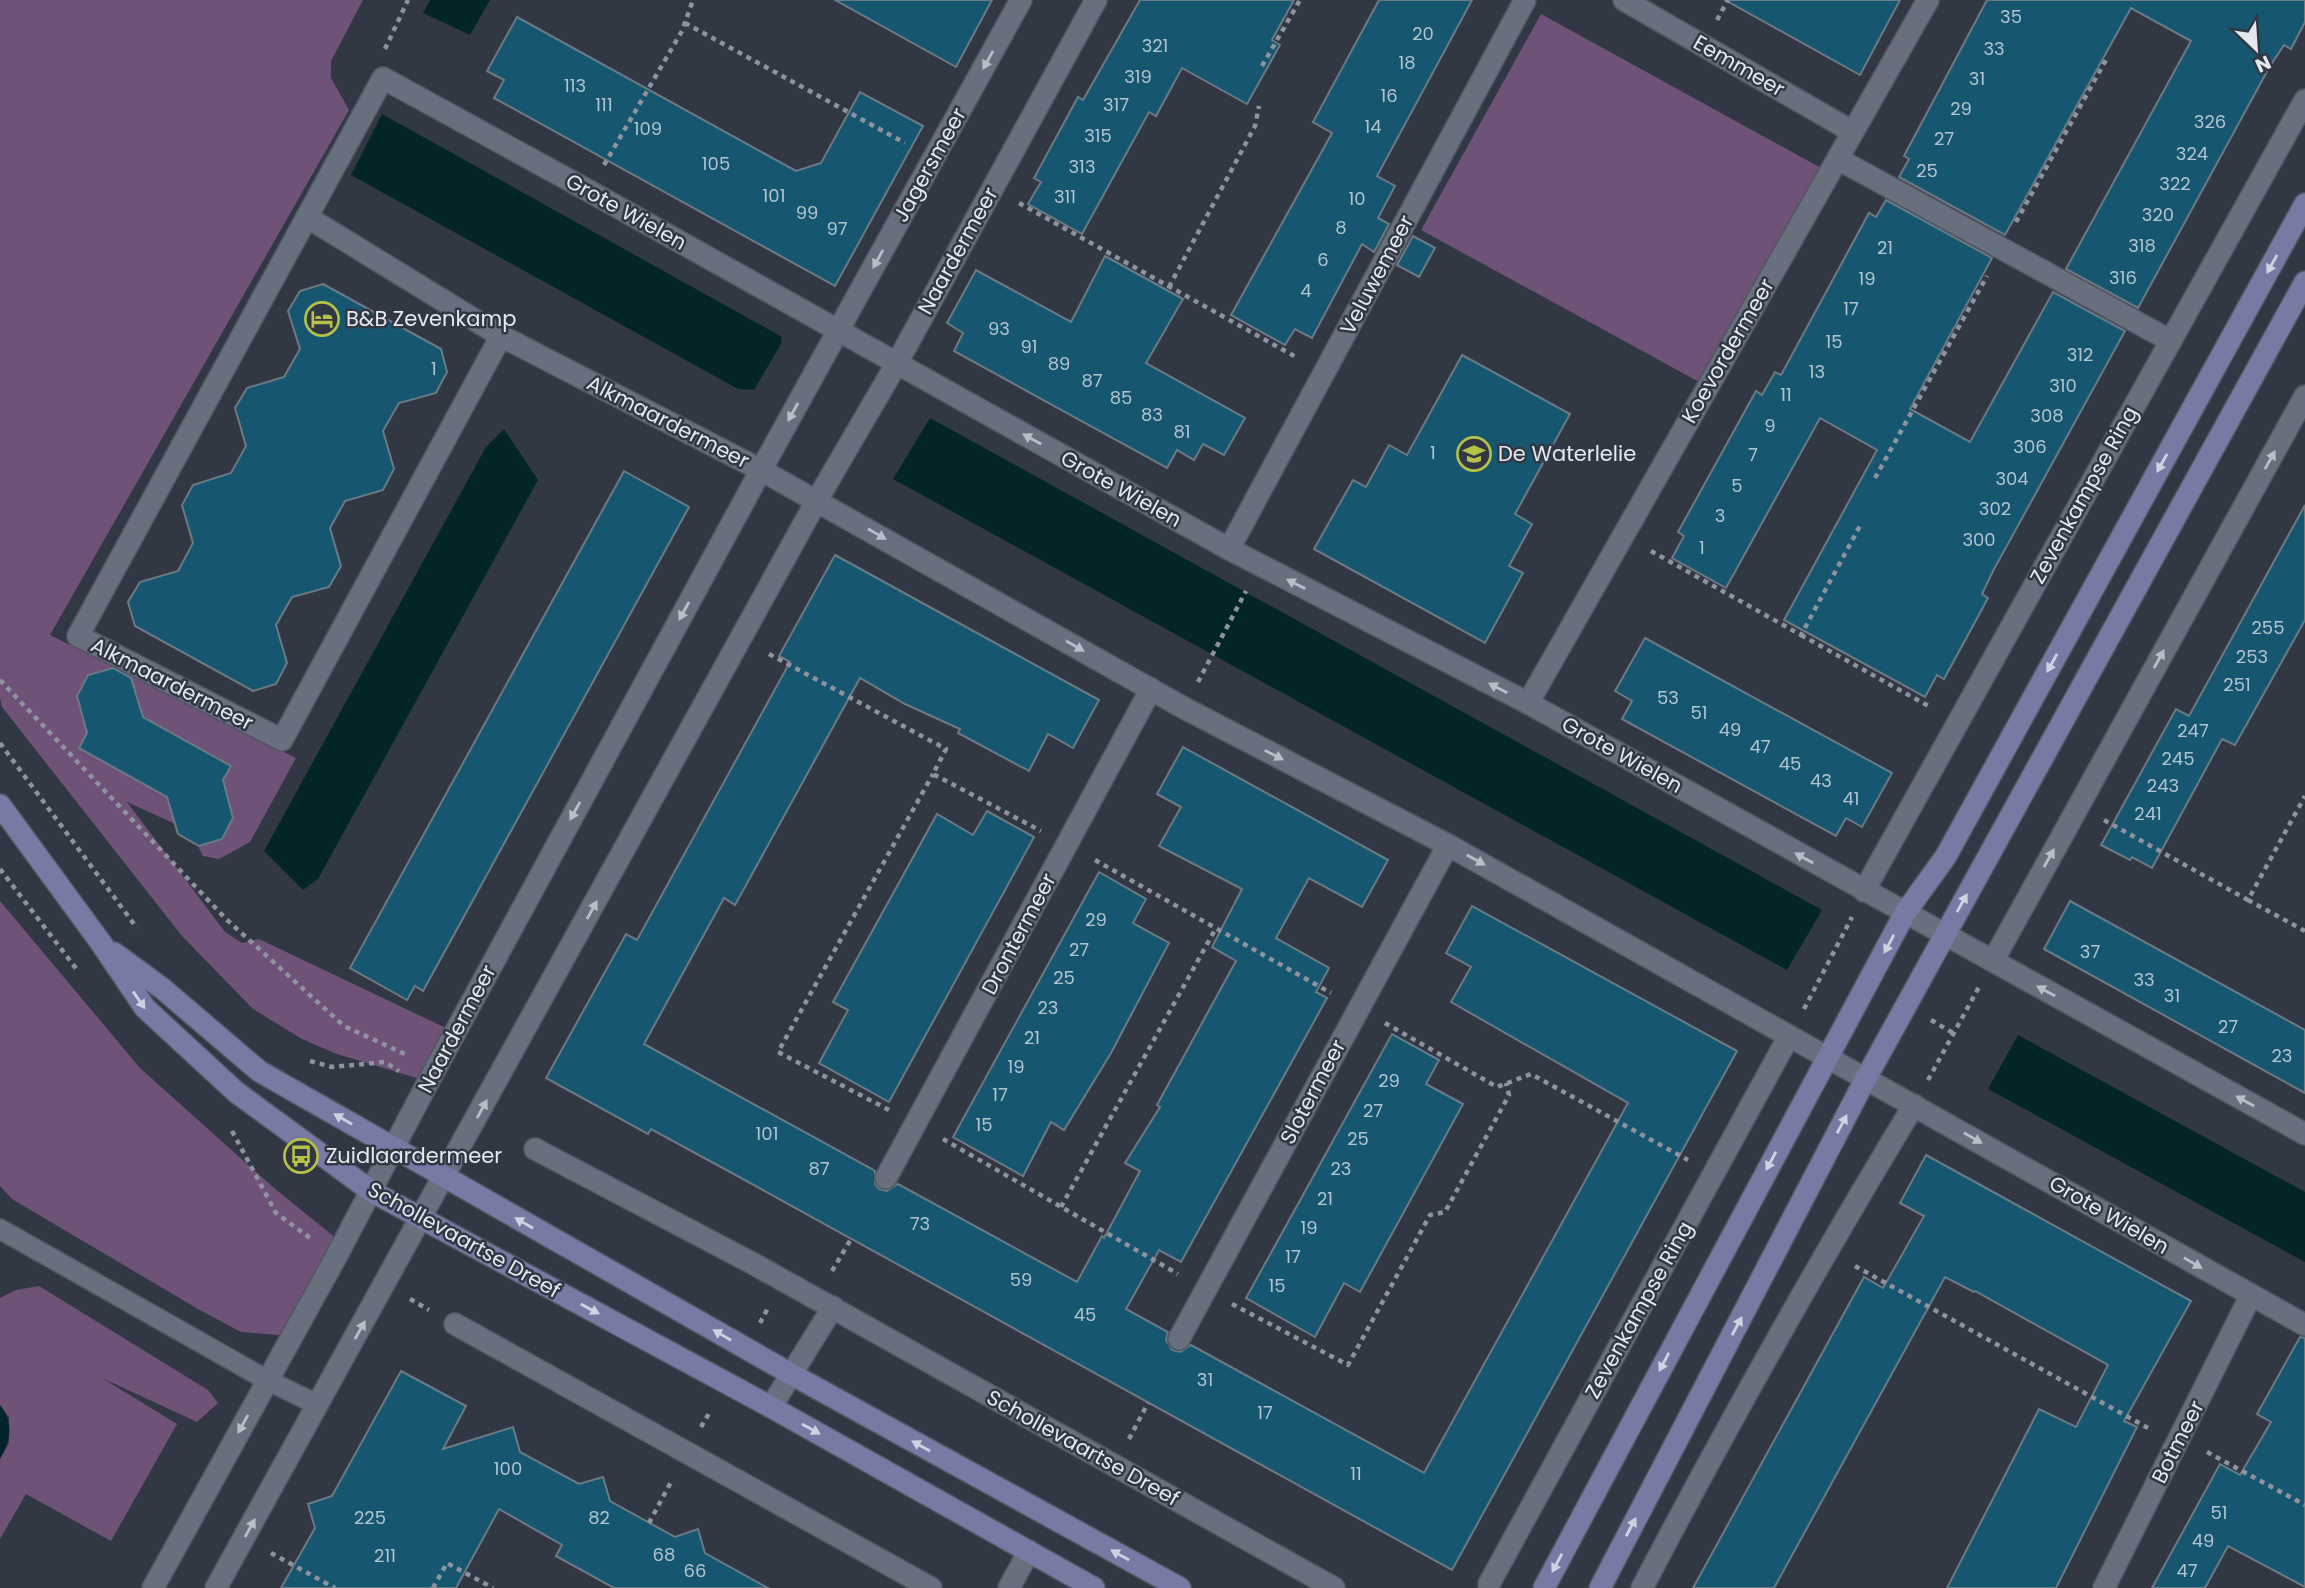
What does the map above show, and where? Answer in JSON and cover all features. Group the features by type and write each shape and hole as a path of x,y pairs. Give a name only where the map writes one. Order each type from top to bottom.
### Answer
{"main road":[{"path":"1544,1588 1905,913 1946,856 2305,204"},
{"path":"1600,1588 1865,1080 2305,282"},
{"name":"Schollevaartse Dreef","path":"0,806 101,943 145,1008 236,1092 371,1191 771,1407 1094,1588"},
{"name":"Schollevaartse Dreef","path":"101,943 163,989 259,1071 791,1374 1180,1588"}],"street":[{"name":"Jagersmeer","path":"838,331 1021,0"},
{"name":"Naardermeer","path":"216,1588 1096,0"},
{"name":"Veluwemeer","path":"1229,550 1525,0"},
{"name":"Eemmeer","path":"1624,0 1853,132"},
{"name":"Koevordermeer","path":"1528,703 1928,0"},
{"name":"Grote Wielen","path":"383,78 1229,550 1528,703 1864,891"},
{"name":"Alkmaardermeer","path":"383,78 78,636 282,740 501,336"},
{"name":"Zevenkampse Ring","path":"1864,891 2305,100"},
{"path":"1838,159 2171,341"},
{"name":"Alkmaardermeer","path":"307,217 501,336 761,470"},
{"name":"Naardermeer","path":"153,1588 838,331"},
{"path":"1993,961 2305,396"},
{"path":"761,470 1151,689 1448,845 1914,1105 1826,1250 1722,1435 1642,1588"},
{"name":"Drontermeer","path":"886,1178 1151,689"},
{"name":"Slotermeer","path":"1179,1339 1448,845"},
{"path":"1864,891 2305,1134"},
{"name":"Zevenkampse Ring","path":"1489,1584 1789,1036"},
{"name":"Grote Wielen","path":"1914,1105 2305,1325"},
{"name":"Schollevaartse Dreef","path":"535,1149 832,1307 1334,1588"},
{"name":"Botmeer","path":"2104,1588 2251,1296"},
{"path":"771,1407 832,1307"},
{"path":"454,1324 931,1588"},
{"path":"1009,1588 1028,1552"}],"lane":[{"path":"0,1229 267,1380 318,1405"}],"path":[{"path":"589,191 682,32 693,0"},
{"path":"1262,66 1300,0"},
{"path":"685,23 934,158"},
{"path":"1169,287 1255,126 1259,106"},
{"path":"992,189 1324,373"},
{"path":"1801,635 1861,524"},
{"path":"1623,536 1958,723"},
{"path":"1209,662 1249,586"},
{"path":"741,639 946,749 778,1052 916,1124 1206,1290 1348,1365 1430,1215 1445,1212 1509,1095 1506,1083"},
{"path":"0,680 226,919 344,1026 431,1077"},
{"path":"0,743 143,936"},
{"path":"933,774 1067,844 1497,1087 1531,1074 1713,1174"},
{"path":"2248,900 2305,796"},
{"path":"2078,806 2305,931"},
{"path":"1789,1036 1829,964 1864,891"},
{"path":"1061,1207 1216,928"},
{"path":"1914,1105 1993,961"},
{"path":"298,1058 332,1067 384,1062 431,1077"},
{"path":"1826,1250 2160,1435 2180,1437 2305,1505"},
{"path":"385,1285 454,1324"},
{"path":"649,1523 687,1453"},
{"path":"244,1538 335,1588"},
{"path":"433,1588 447,1563 493,1588"}],"shaded area":[{"path":"0,0 363,0 331,61 331,78 349,110 50,635 296,758 250,842 219,859 203,856 194,838 182,827 127,802 225,932 242,943 259,939 448,1029 420,1079 337,1054 302,1039 253,1009 182,936 2,707"},
{"path":"430,0 490,0 470,35 423,13"},
{"path":"1541,14 1821,168 1701,383 1421,230"},
{"path":"382,114 782,337 781,344 754,390 738,389 351,175"},
{"path":"930,418 1822,910 1787,970 893,479"},
{"path":"504,429 538,480 318,879 303,890 264,851 486,447"},
{"path":"0,901 140,1068 274,1188 337,1239 290,1336 241,1332 12,1199 0,1186"},
{"path":"2018,1035 2305,1192 2305,1262 1988,1089"},
{"path":"39,1286 208,1390 218,1403 197,1422 102,1378 177,1424 111,1541 26,1494 0,1539 0,1459 9,1443 9,1417 0,1405 0,1298 16,1290"},
{"path":"0,1405 9,1425 9,1432 7,1445 0,1459"}],"building":[{"path":"835,0 992,0 956,67"},
{"path":"1140,0 1294,0 1272,40 1280,45 1247,104 1182,68 1156,116 1149,112 1082,234 1028,204 1041,182 1034,178 1078,97 1083,100"},
{"path":"1379,0 1472,0 1377,176 1395,186 1378,218 1389,224 1374,252 1362,244 1312,338 1295,329 1285,345 1231,315 1332,133 1313,122"},
{"path":"1725,0 1900,0 1860,75"},
{"path":"1987,0 2305,0 2305,22 2291,49 2284,45 2270,66 2138,308 2066,269 2191,41 2131,8 2005,235 1899,177 1909,159 1904,156"},
{"path":"517,17 796,171 821,163 860,92 923,126 835,286 494,98 504,80 487,71"},
{"path":"1886,200 1992,258 1910,409 1970,442 2053,292 2125,331 1993,571 1982,594 1988,598 1944,679 1937,675 1925,697 1784,620 1877,450 1820,418 1726,588 1672,558 1684,536 1678,532 1756,391 1762,395 1775,372 1781,375 1869,213 1876,217"},
{"path":"1413,236 1435,248 1419,277 1397,265"},
{"path":"1105,256 1183,299 1146,363 1245,418 1224,455 1203,444 1194,460 1177,450 1167,468 954,351 963,333 947,323 976,270 1071,322"},
{"path":"323,284 441,349 447,372 436,393 399,403 383,431 394,469 383,490 345,501 330,528 341,566 329,587 292,597 276,625 287,663 276,684 253,691 135,626 128,602 140,582 178,571 193,543 182,505 193,485 231,473 246,446 235,408 247,388 284,377 300,349 288,311 300,291"},
{"path":"1462,355 1570,414 1515,514 1532,524 1509,566 1523,573 1485,643 1314,549 1353,480 1366,487 1389,445 1407,455"},
{"path":"624,471 689,507 423,991 415,986 407,1000 350,968"},
{"path":"2305,505 2305,620 2235,745 2222,739 2152,868 2101,845 2176,709 2189,716"},
{"path":"835,555 1099,700 1073,748 1048,734 1029,771 958,733 960,729 905,704 860,678 735,905 724,898 644,1044 872,1169 875,1171 875,1184 879,1189 887,1191 898,1184 1077,1282 1140,1171 1125,1163 1160,1107 1157,1105 1236,961 1212,947 1242,889 1159,846 1181,807 1157,794 1183,747 1388,860 1362,907 1309,878 1276,938 1329,968 1316,992 1327,998 1181,1262 1159,1250 1126,1309 1168,1332 1166,1340 1172,1350 1180,1352 1191,1345 1424,1473 1628,1103 1451,1002 1471,967 1446,953 1472,906 1737,1051 1452,1570 651,1129 648,1134 546,1078 626,934 637,940 790,662 779,656"},
{"path":"1645,638 1892,773 1862,827 1846,818 1836,836 1622,719 1632,701 1615,691"},
{"path":"113,668 131,678 143,717 231,766 223,780 233,818 222,839 199,846 178,834 167,797 79,748 87,733 77,696 88,675"},
{"path":"987,811 1034,837 889,1102 819,1063 848,1010 833,1002 937,814 973,835"},
{"path":"1099,872 1146,899 1133,923 1169,943 1111,1053 1064,1130 1051,1122 1023,1176 953,1137"},
{"path":"2070,901 2305,1030 2305,1093 2044,949"},
{"path":"1392,1034 1439,1060 1426,1084 1463,1104 1360,1292 1344,1283 1315,1337 1246,1298"},
{"path":"1926,1155 2191,1301 2124,1421 2137,1427 2056,1588 1947,1588 2039,1409 2076,1427 2108,1365 1945,1277 1774,1588 1693,1588 1864,1277 1883,1288 1924,1216 1900,1203"},
{"path":"2300,1337 2305,1338 2305,1587 2228,1546 2205,1588 2152,1588 2220,1464 2240,1475 2271,1422 2257,1414"},
{"path":"401,1371 466,1406 443,1449 513,1427 520,1452 579,1484 603,1477 610,1501 675,1537 698,1529 705,1553 768,1588 614,1588 556,1556 562,1545 499,1509 456,1588 281,1588 315,1528 308,1504 332,1496"}],"place":[{"name":"B&B Zevenkamp","path":"322,319"},
{"name":"De Waterlelie","path":"1474,454"},
{"name":"Zuidlaardermeer","path":"301,1156"}]}
